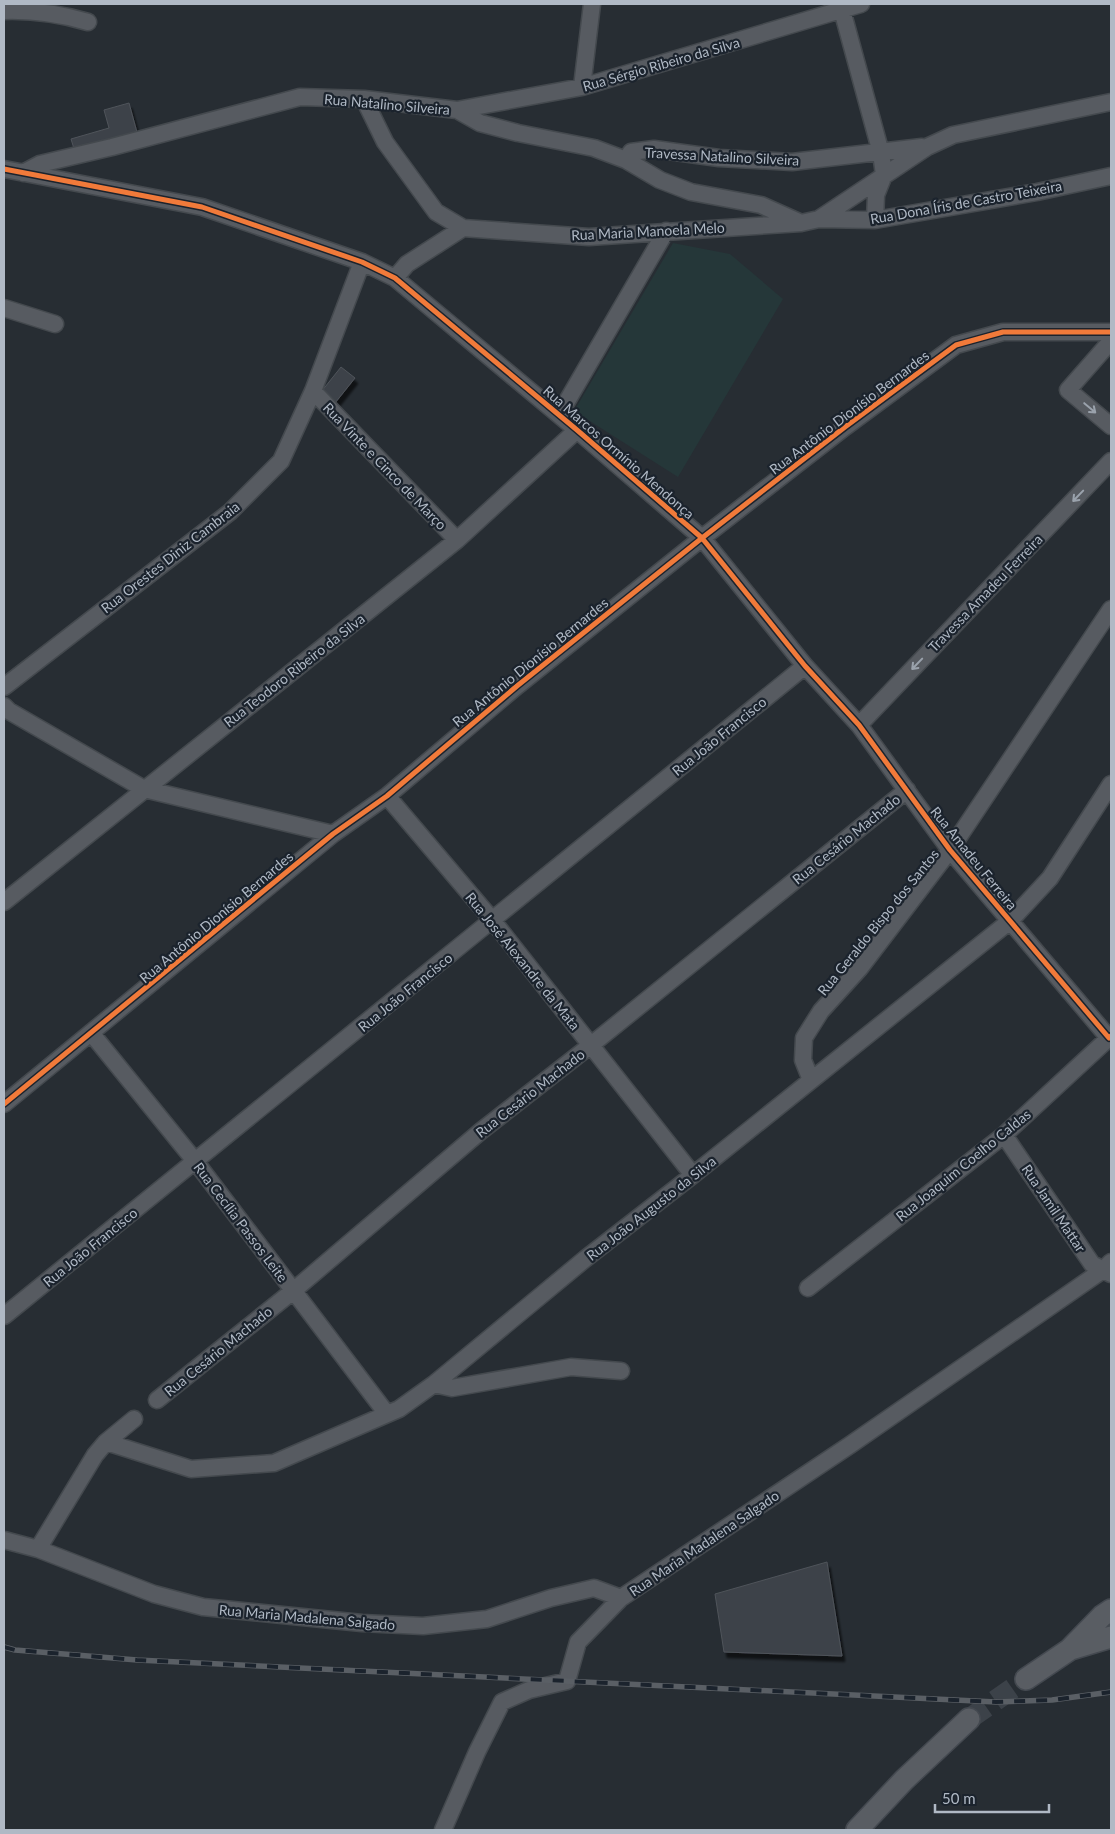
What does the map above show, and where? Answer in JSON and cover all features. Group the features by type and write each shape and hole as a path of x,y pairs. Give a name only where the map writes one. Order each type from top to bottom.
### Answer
{"main road":[{"path":"1026,1679 1069,1650 1102,1616 1111,1610"},
{"path":"1069,1650 1111,1637"},
{"path":"856,1830 904,1780 969,1719"}],"street":[{"path":"582,87 592,4"},
{"name":"Rua Sérgio Ribeiro da Silva","path":"457,110 582,87 861,4"},
{"path":"842,10 881,152 884,175 876,195 875,220"},
{"path":"4,11 36,11 88,22"},
{"name":"Rua Natalino Silveira","path":"23,173 40,164 112,147 300,97 364,99 457,110 480,123 518,133 594,148 626,160 660,180 691,192 761,205 801,223"},
{"name":"Rua Maria Manoela Melo","path":"364,99 385,142 436,212 463,228 590,237 801,223 819,219"},
{"path":"819,219 927,147 953,135 1111,102"},
{"path":"881,152 927,147"},
{"name":"Travessa Natalino Silveira","path":"626,160 631,152 654,149 719,158 792,162 881,152"},
{"name":"Rua Marcos Ormínio Mendonça","path":"4,169 202,207 362,262 395,278 577,430 702,538 805,666"},
{"name":"Rua Dona Íris de Castro Teixeira","path":"819,219 875,220 1037,192 1111,176"},
{"path":"395,278 407,264 463,228"},
{"path":"559,415 666,231"},
{"name":"Rua Orestes Diniz Cambraia","path":"4,687 230,512 280,461 313,391 362,262"},
{"path":"4,308 55,324"},
{"name":"Rua Antônio Dionísio Bernardes","path":"4,1104 92,1034 333,834 386,796 516,686 845,427 956,345 1003,332 1111,332"},
{"path":"1111,341 1068,390 1111,426"},
{"name":"Rua Vinte e Cinco de Março","path":"313,391 457,540"},
{"name":"Rua Teodoro Ribeiro da Silva","path":"4,902 457,540 577,430"},
{"name":"Travessa Amadeu Ferreira","path":"859,725 1111,461"},
{"name":"Rua Geraldo Bispo dos Santos","path":"810,1080 803,1060 804,1038 822,1010 860,968 950,850 1111,609"},
{"name":"Rua Amadeu Ferreira","path":"805,666 859,725 950,850 1110,1037"},
{"name":"Rua João Francisco","path":"4,1316 805,666"},
{"path":"4,706 9,711 144,789 333,834"},
{"name":"Rua João Augusto da Silva","path":"106,1442 191,1469 274,1463 399,1409 434,1384 585,1260 1010,921 1050,878 1111,784"},
{"name":"Rua Cesário Machado","path":"157,1400 293,1291 480,1131 591,1045 907,790"},
{"name":"Rua José Alexandre da Mata","path":"386,796 493,921 693,1175"},
{"name":"Rua Cecília Passos Leite","path":"92,1034 196,1162 387,1414"},
{"name":"Rua Joaquim Coelho Caldas","path":"808,1288 1004,1135 1110,1037"},
{"name":"Rua Jamil Mattar","path":"1004,1135 1092,1264 1109,1268"},
{"name":"Rua Maria Madalena Salgado","path":"4,1540 38,1549 154,1594 203,1608 362,1623 423,1626 487,1619 551,1598 594,1588 621,1598 850,1445 1109,1268"},
{"path":"434,1384 452,1388 571,1367 621,1371"},
{"path":"38,1549 95,1455 106,1442 134,1419"},
{"path":"443,1830 477,1752 502,1702 529,1690 567,1681 578,1642 621,1598"}],"shaded area":[{"path":"673,243 730,254 783,299 678,477 574,411"}],"building":[{"path":"129,103 138,136 76,155 71,139 109,128 104,110"},
{"path":"341,367 355,378 335,403 321,392"},
{"path":"827,1562 842,1656 724,1652 715,1594"}],"tunnel":[{"path":"969,1719 1026,1679"}],"railway":[{"path":"4,1647 15,1650 137,1660 996,1702 1052,1700 1111,1692"}],"cycle path":[{"path":"4,169 202,207 362,262 395,278 577,430 702,538 805,666 859,725 950,850 1109,1038 1111,1036"},
{"path":"4,1104 333,834 387,796 517,686 702,538 845,427 956,345 1003,332 1111,332"}]}
